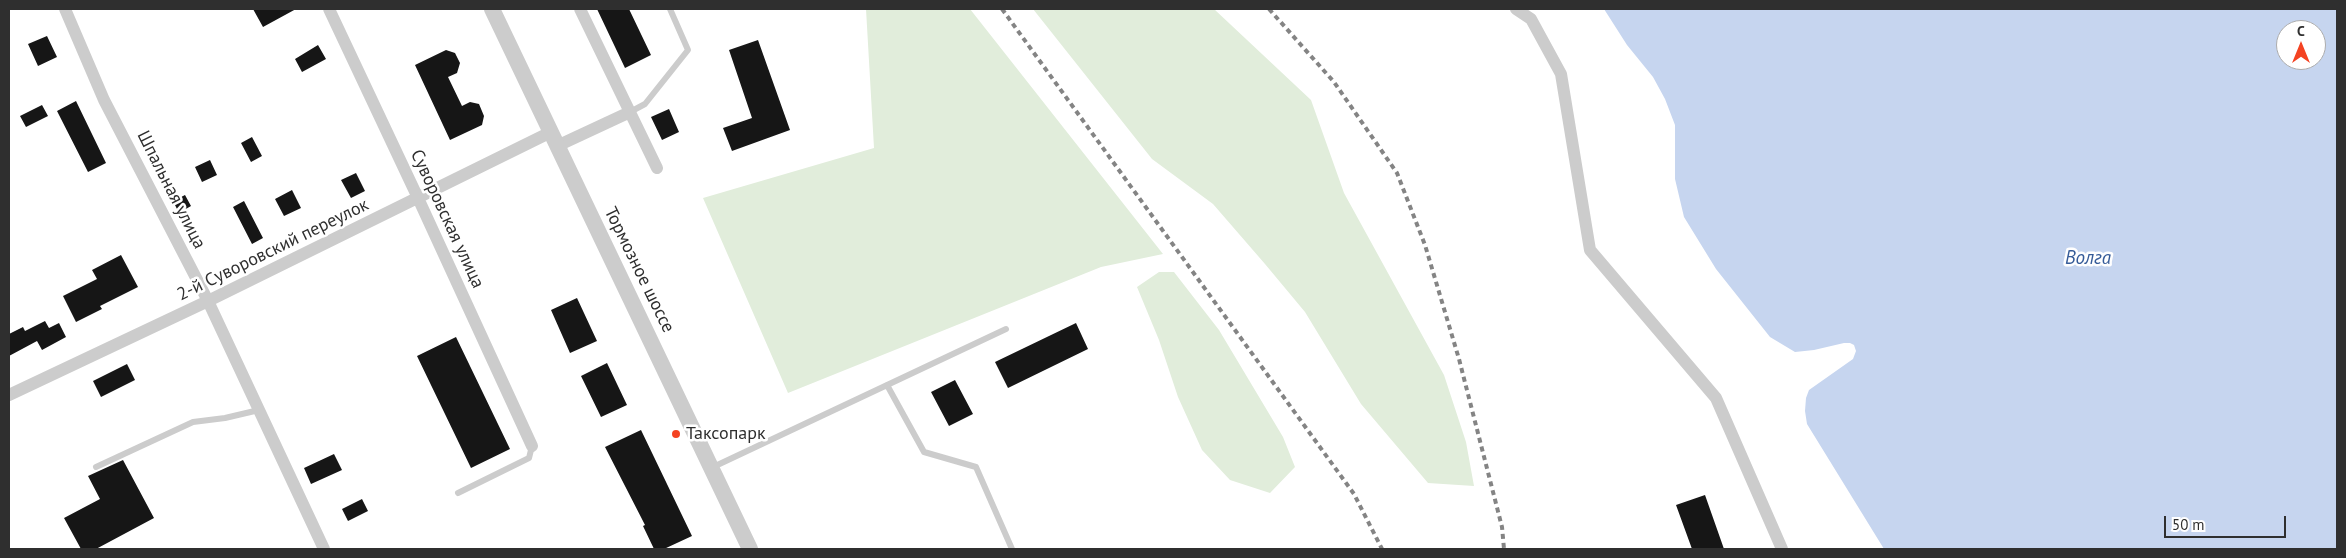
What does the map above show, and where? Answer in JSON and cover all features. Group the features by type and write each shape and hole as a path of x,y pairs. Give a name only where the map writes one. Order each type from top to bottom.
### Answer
{"street":[{"name":"Шпальная улица","path":"65,9 104,100 208,301 324,549"},
{"name":"Суворовская улица","path":"328,9 418,198 532,446"},
{"name":"Тормозное шоссе","path":"492,9 711,468 746,548"},
{"path":"580,9 657,168"},
{"path":"1516,9 1531,19 1561,74 1590,250 1716,398 1782,549"},
{"name":"2-й Суворовский переулок","path":"9,395 208,301 418,198 554,139 630,112"}],"lane":[{"path":"630,112 645,104 688,50 670,9"},
{"path":"711,468 1006,329"},
{"path":"887,385 924,452 976,467 1012,549"},
{"path":"96,467 193,422 225,418 259,410"},
{"path":"458,493 529,458 532,446"}],"green space":[{"path":"866,9 970,9 1163,254 1101,267 788,393 703,198 874,148"},
{"path":"1033,9 1214,9 1311,100 1344,193 1444,375 1466,442 1474,486 1428,483 1361,404 1305,312 1265,264 1213,204 1152,159"},
{"path":"1159,272 1174,272 1219,330 1283,437 1295,467 1270,493 1230,480 1202,450 1178,397 1159,340 1137,287"}],"water":[{"name":"Волга","path":"1604,9 2337,9 2337,549 1884,549 1807,424 1805,411 1809,390 1853,359 1856,351 1854,345 1844,343 1795,352 1770,337 1716,269 1684,217 1675,179 1675,125 1665,99 1653,77 1627,45"}],"building":[{"path":"253,9 296,9 263,27"},
{"path":"597,9 629,9 651,55 625,68"},
{"path":"47,36 57,57 38,66 28,44"},
{"path":"758,40 790,130 732,151 723,128 752,118 729,50"},
{"path":"318,45 326,59 302,72 295,59"},
{"path":"446,50 455,53 460,63 457,73 448,77 462,106 470,102 479,104 484,116 482,125 450,140 415,65"},
{"path":"76,101 106,163 88,172 57,111"},
{"path":"42,105 48,116 26,127 20,116"},
{"path":"669,109 679,132 662,140 651,117"},
{"path":"252,137 262,156 251,162 241,143"},
{"path":"210,160 217,175 202,182 195,167"},
{"path":"356,173 365,191 351,198 341,180"},
{"path":"292,190 301,208 284,216 275,199"},
{"path":"185,195 191,206 179,213 173,201"},
{"path":"244,201 263,238 252,244 233,207"},
{"path":"121,255 138,287 100,306 102,309 76,322 63,296 97,279 92,270"},
{"path":"577,298 597,341 570,353 551,310"},
{"path":"45,321 49,328 59,323 66,337 42,350 37,341 9,356 9,334 23,327 25,331"},
{"path":"1076,323 1088,349 1008,388 995,362"},
{"path":"456,337 510,449 471,468 417,356"},
{"path":"607,363 627,405 601,417 581,376"},
{"path":"127,364 135,380 101,397 93,381"},
{"path":"955,380 973,414 949,426 931,392"},
{"path":"641,430 692,536 664,549 654,549 643,526 645,525 605,447"},
{"path":"334,454 342,470 311,484 304,468"},
{"path":"123,460 154,518 96,549 81,549 64,518 100,499 88,476"},
{"path":"1705,495 1724,549 1692,549 1676,505"},
{"path":"362,499 368,511 348,521 342,509"}],"railway":[{"path":"1002,9 1354,494 1382,549"},
{"path":"1269,9 1334,82 1397,173 1425,245 1459,359 1502,527 1504,549"}],"place":[{"name":"Таксопарк","path":"676,434"}]}
